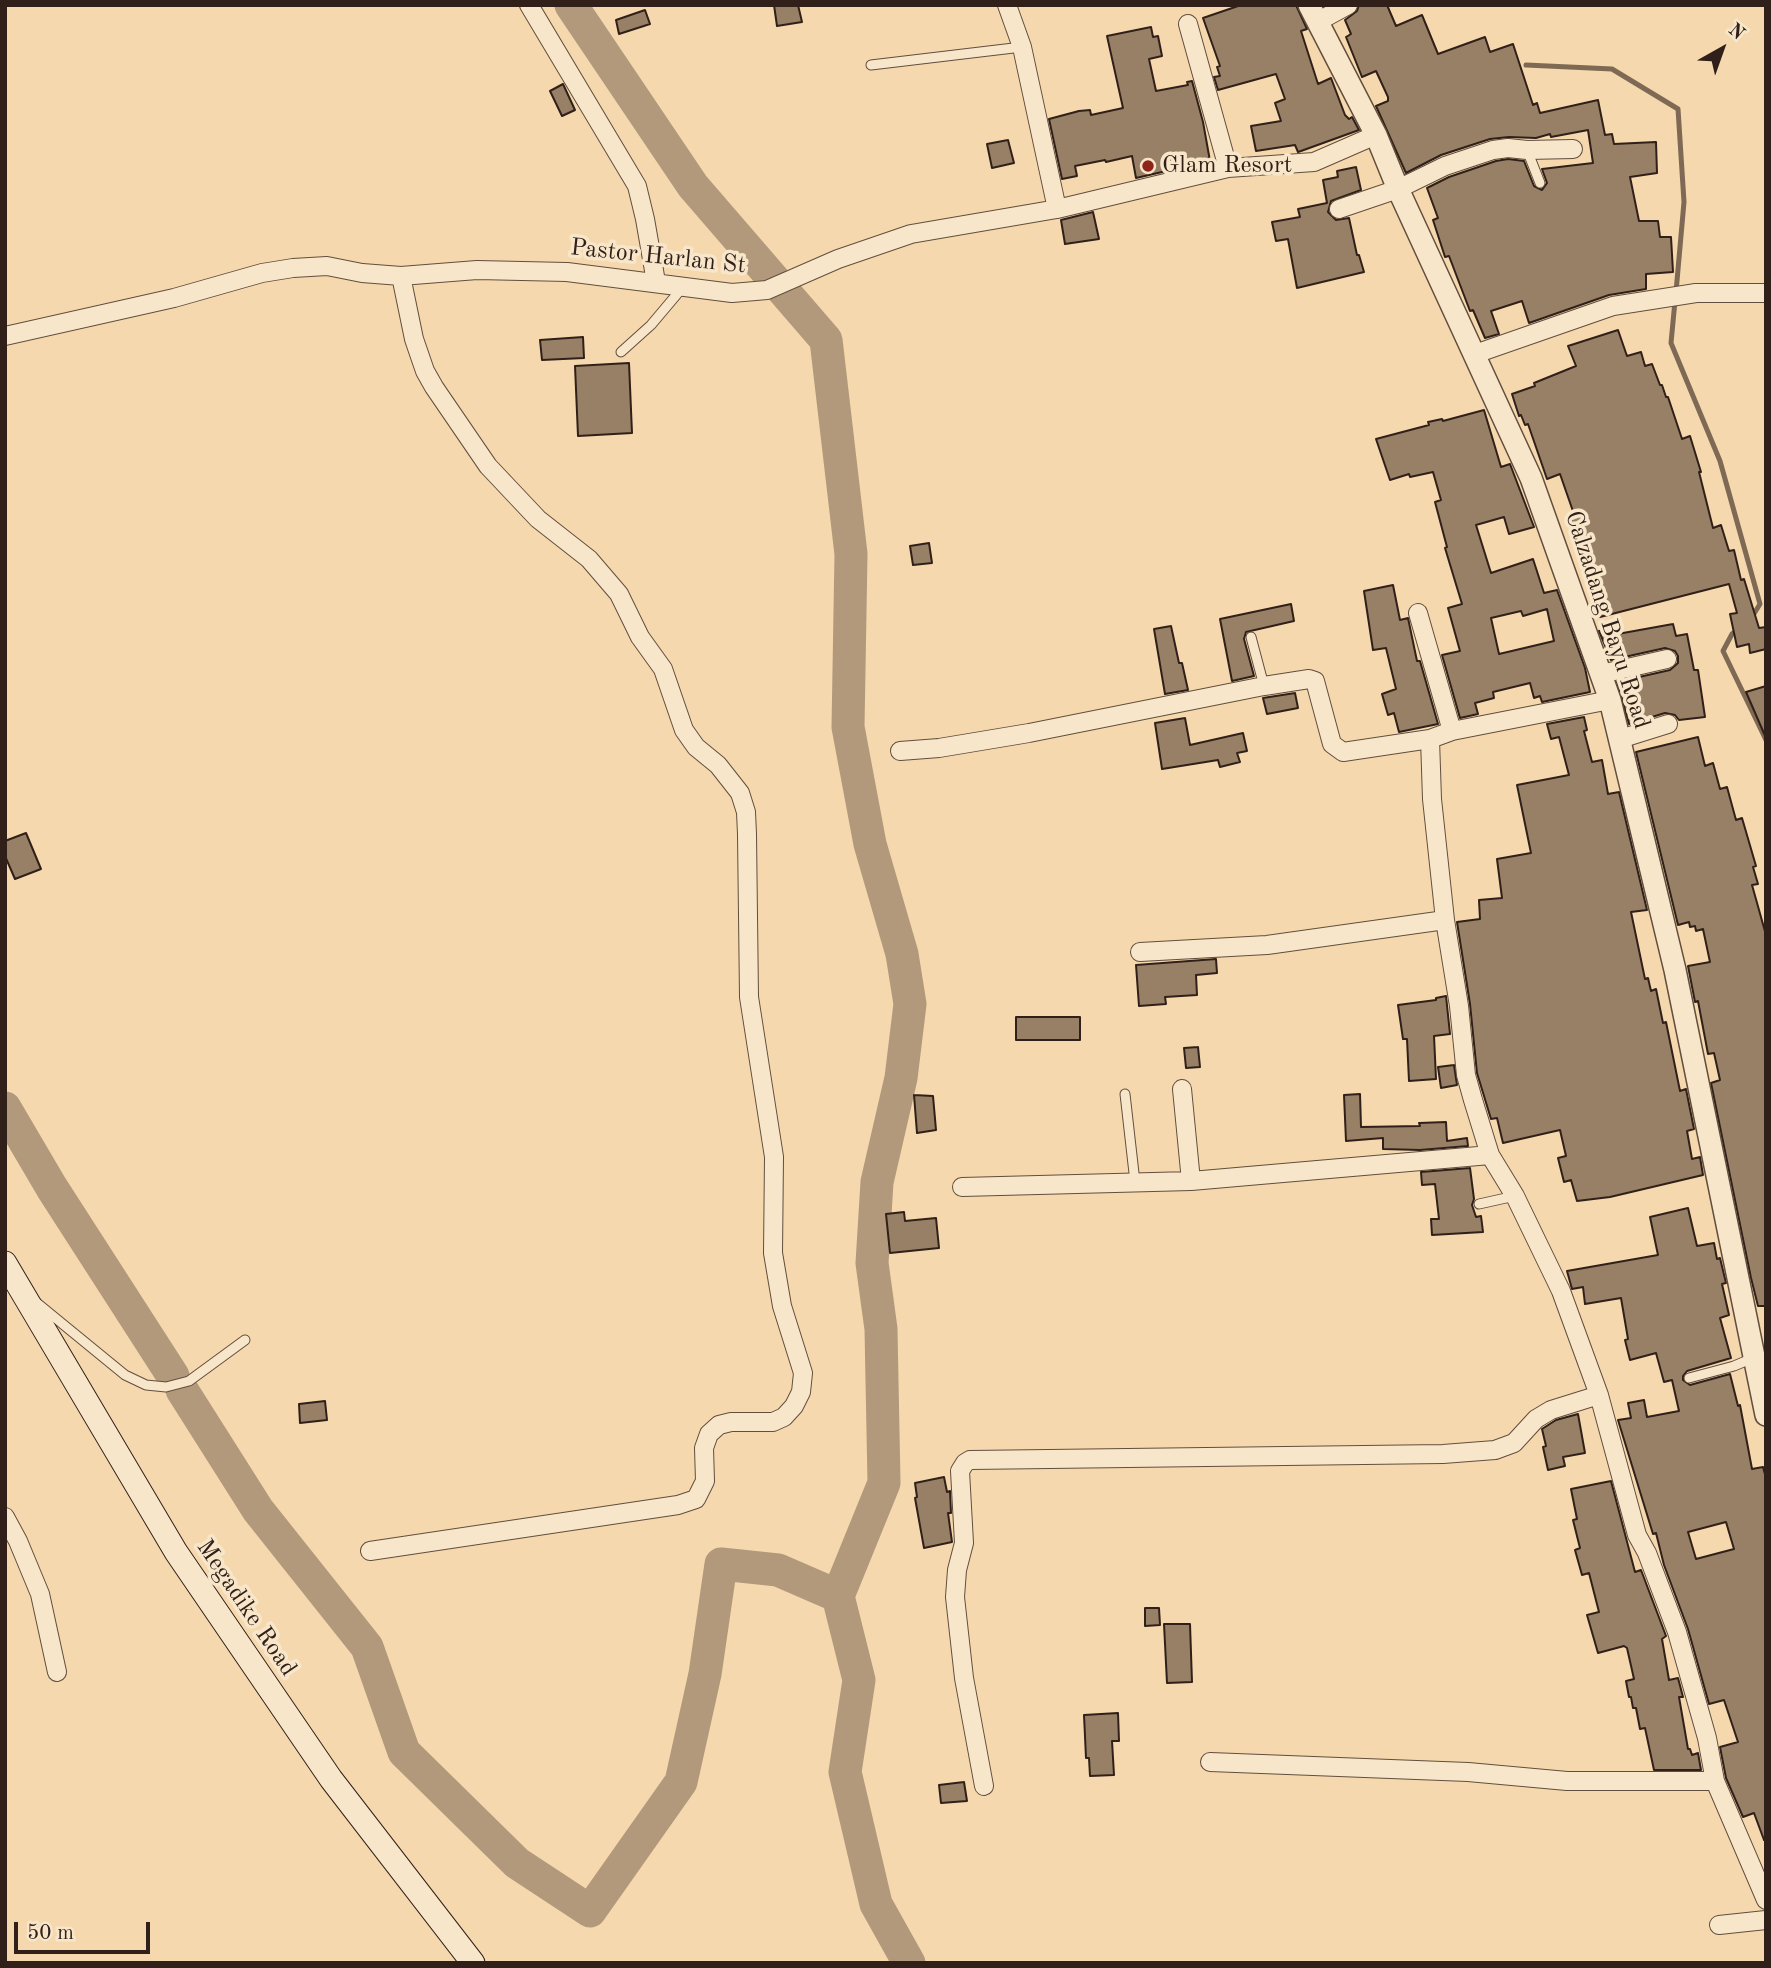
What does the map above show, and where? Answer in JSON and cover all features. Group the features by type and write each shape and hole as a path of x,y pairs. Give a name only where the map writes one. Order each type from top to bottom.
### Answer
{"main road":[{"name":"Megadike Road","path":"5,1264 176,1552 331,1779 473,1963"}],"street":[{"path":"529,5 636,186 656,282"},
{"path":"1007,5 1022,47 1057,209"},
{"path":"1313,13 1348,5"},
{"name":"Calzadang Bayu Road","path":"1313,13 1376,135 1398,189 1531,478 1610,700 1675,970 1766,1415"},
{"path":"1188,24 1228,168"},
{"name":"Pastor Harlan St","path":"5,336 174,298 278,270 327,266 362,273 401,276 429,276 477,270 567,272 732,293 767,290 838,259 911,234 1057,209 1228,168 1314,162 1376,135"},
{"path":"1339,209 1398,189 1445,166 1474,156 1508,148 1573,149"},
{"path":"370,1551 678,1505 696,1499 705,1481 704,1448 709,1434 719,1425 731,1422 773,1422 784,1417 801,1392 803,1373 782,1306 773,1253 774,1157 749,997 747,834 746,812 740,793 718,765 696,747 684,730 663,669 640,637 619,594 589,559 538,519 488,466 433,387 414,339 401,276"},
{"path":"1475,354 1613,306 1696,293 1766,293"},
{"path":"1418,613 1452,731"},
{"path":"1601,674 1667,659"},
{"path":"900,751 939,748 1030,733 1264,685 1309,679 1315,681 1332,744 1343,752 1430,739 1452,731 1610,700"},
{"path":"1620,739 1668,724"},
{"path":"1430,739 1432,799 1466,1076 1490,1155 1515,1196 1560,1292 1599,1395 1637,1535 1647,1553 1677,1632 1707,1738 1715,1781 1766,1900"},
{"path":"1140,952 1267,945 1445,920"},
{"path":"1182,1089 1191,1181"},
{"path":"962,1187 1191,1181 1490,1155"},
{"path":"984,1786 964,1678 955,1597 957,1570 964,1543 960,1471 964,1463 970,1460 1443,1454 1485,1451 1514,1443 1535,1419 1551,1410 1599,1395"},
{"path":"5,1517 40,1594 57,1672"},
{"path":"1210,1762 1468,1772 1567,1781 1715,1781"},
{"path":"1719,1925 1766,1920"}],"lane":[{"path":"871,65 1022,47"},
{"path":"1527,150 1540,183"},
{"path":"621,352 651,325 683,287"},
{"path":"1251,638 1264,685"},
{"path":"1125,1094 1135,1182"},
{"path":"1479,1204 1515,1196"},
{"path":"20,1288 125,1375 146,1385 166,1387 189,1381 245,1340"},
{"path":"1689,1378 1753,1358"}],"building":[{"path":"774,5 798,5 802,22 777,26"},
{"path":"1241,5 1296,5 1307,29 1301,31 1318,84 1331,78 1345,115 1349,119 1352,117 1359,130 1298,152 1295,145 1256,151 1251,126 1281,121 1275,103 1285,99 1276,74 1218,90 1214,77 1220,76 1217,67 1220,66 1203,18"},
{"path":"1359,5 1387,5 1396,26 1422,15 1438,54 1485,37 1490,52 1513,44 1533,105 1537,103 1540,113 1598,100 1605,135 1612,134 1614,144 1656,142 1657,173 1630,177 1639,221 1658,221 1660,237 1671,237 1673,272 1646,274 1646,289 1609,295 1529,323 1522,301 1491,311 1499,334 1485,338 1473,310 1470,311 1449,256 1445,257 1433,220 1438,218 1427,188 1449,177 1508,159 1524,161 1534,186 1542,190 1547,183 1542,169 1593,163 1588,130 1551,137 1550,134 1536,138 1490,139 1441,155 1406,173 1376,106 1388,101 1388,97 1376,71 1362,77 1346,37 1351,34 1345,20 1357,11"},
{"path":"645,10 650,24 619,34 616,20"},
{"path":"1151,27 1153,37 1158,36 1162,56 1149,59 1156,91 1188,85 1187,82 1192,81 1210,161 1136,178 1132,156 1075,166 1077,176 1062,179 1049,119 1079,111 1090,110 1091,115 1123,108 1107,36"},
{"path":"563,84 575,110 562,116 550,91"},
{"path":"1008,140 1014,163 992,168 987,144"},
{"path":"1356,167 1361,190 1331,201 1328,212 1336,220 1349,218 1357,255 1364,272 1297,288 1288,239 1276,241 1272,222 1300,217 1298,209 1327,203 1323,180 1338,177 1337,171"},
{"path":"1093,212 1099,239 1065,244 1061,220"},
{"path":"1618,330 1627,356 1641,352 1645,366 1652,364 1668,397 1682,439 1690,436 1713,528 1721,525 1729,551 1734,550 1741,580 1744,579 1759,628 1766,627 1766,649 1750,653 1749,644 1737,647 1730,614 1737,613 1729,584 1600,617 1571,518 1575,517 1560,474 1547,479 1528,424 1525,425 1521,415 1519,416 1512,394 1576,366 1568,346"},
{"path":"583,337 584,358 542,360 540,340"},
{"path":"629,363 632,433 578,436 575,366"},
{"path":"1484,410 1501,467 1510,464 1534,527 1509,534 1504,517 1476,525 1491,573 1533,559 1544,593 1557,590 1585,668 1590,692 1542,702 1540,696 1534,698 1530,683 1493,692 1494,698 1475,703 1478,714 1460,718 1442,655 1460,651 1448,608 1462,604 1445,548 1447,547 1435,502 1441,500 1433,472 1410,477 1409,474 1390,480 1376,439 1429,425 1428,422 1443,421","holes":["1547,609 1554,641 1499,654 1491,618 1521,611 1523,616"]},
{"path":"929,543 932,563 913,565 910,546"},
{"path":"1393,585 1400,620 1408,618 1417,661 1420,661 1438,724 1399,732 1394,713 1388,715 1382,694 1396,689 1386,648 1373,650 1364,591"},
{"path":"1291,604 1294,621 1246,632 1244,639 1254,676 1232,681 1220,619"},
{"path":"1673,624 1676,636 1687,634 1694,670 1698,670 1705,717 1679,720 1675,715 1665,713 1629,724 1617,682 1670,670 1678,663 1678,656 1675,651 1665,648 1611,660 1599,631 1610,629 1612,635"},
{"path":"1171,626 1188,690 1165,694 1154,629"},
{"path":"1766,686 1766,738 1746,692"},
{"path":"1295,693 1298,708 1267,714 1263,698"},
{"path":"1584,717 1587,730 1584,731 1592,762 1602,760 1608,794 1619,792 1647,910 1631,912 1645,979 1648,978 1651,991 1656,989 1663,1023 1666,1022 1680,1091 1686,1089 1694,1129 1687,1131 1692,1159 1700,1157 1703,1175 1610,1197 1577,1201 1571,1180 1564,1182 1558,1158 1566,1156 1560,1130 1503,1143 1497,1118 1491,1119 1477,1073 1470,1004 1457,922 1480,919 1479,900 1502,898 1497,859 1531,853 1517,785 1569,775 1559,737 1551,739 1547,724"},
{"path":"1185,718 1190,745 1243,733 1247,751 1237,753 1240,762 1220,767 1218,760 1162,769 1155,723"},
{"path":"1698,737 1705,766 1713,763 1720,789 1727,787 1736,820 1742,818 1756,866 1753,867 1758,884 1752,885 1766,935 1766,1306 1758,1306 1751,1278 1711,1083 1720,1080 1714,1053 1708,1054 1688,966 1710,962 1703,929 1696,931 1695,926 1690,927 1689,922 1678,925 1636,752"},
{"path":"26,833 41,869 15,879 5,856 5,841"},
{"path":"1216,959 1217,973 1196,975 1197,995 1165,997 1166,1004 1139,1006 1136,965"},
{"path":"1446,996 1450,1034 1434,1036 1436,1079 1409,1081 1407,1039 1403,1039 1398,1005"},
{"path":"1016,1017 1080,1017 1080,1040 1016,1040"},
{"path":"1198,1047 1200,1067 1186,1068 1184,1048"},
{"path":"1454,1065 1457,1085 1441,1088 1438,1067"},
{"path":"1360,1094 1361,1127 1420,1126 1419,1123 1446,1122 1447,1141 1467,1138 1468,1146 1420,1150 1383,1149 1383,1138 1346,1141 1344,1095"},
{"path":"914,1095 933,1096 936,1130 917,1133"},
{"path":"1470,1168 1474,1199 1472,1205 1476,1217 1481,1216 1483,1232 1432,1235 1431,1219 1439,1219 1435,1184 1422,1185 1421,1172"},
{"path":"1688,1208 1697,1246 1714,1243 1726,1283 1722,1284 1729,1315 1720,1318 1731,1358 1687,1371 1683,1380 1690,1385 1730,1374 1738,1406 1740,1405 1752,1469 1763,1467 1766,1478 1764,1840 1754,1813 1743,1817 1726,1778 1720,1747 1738,1742 1724,1700 1709,1704 1688,1629 1664,1565 1656,1533 1653,1534 1618,1420 1631,1418 1628,1403 1644,1400 1647,1417 1679,1411 1672,1380 1664,1382 1656,1353 1630,1360 1621,1298 1585,1304 1583,1287 1572,1289 1567,1271 1658,1255 1650,1217","holes":["1726,1522 1734,1549 1696,1559 1688,1532"]},
{"path":"904,1212 905,1221 936,1218 939,1248 890,1253 886,1214"},
{"path":"325,1401 327,1420 300,1423 299,1404"},
{"path":"1578,1414 1585,1453 1563,1457 1565,1466 1548,1470 1542,1429 1556,1420"},
{"path":"944,1477 947,1492 950,1491 951,1513 948,1513 952,1542 924,1548 915,1483"},
{"path":"1611,1481 1635,1572 1641,1570 1666,1636 1662,1639 1669,1680 1678,1678 1683,1697 1679,1697 1688,1749 1692,1755 1698,1753 1701,1770 1654,1770 1645,1728 1640,1729 1636,1708 1633,1708 1629,1697 1626,1681 1634,1679 1627,1648 1624,1646 1598,1653 1587,1615 1599,1612 1589,1573 1582,1575 1575,1550 1580,1548 1573,1520 1577,1519 1571,1489"},
{"path":"1145,1608 1159,1608 1160,1625 1145,1626"},
{"path":"1164,1624 1190,1624 1192,1682 1167,1683"},
{"path":"1118,1713 1119,1741 1112,1741 1114,1775 1090,1776 1089,1758 1086,1758 1084,1715"},
{"path":"964,1782 967,1801 941,1803 939,1785"}],"waterway":[{"path":"571,5 693,186 826,340 851,554 848,727 870,844 902,954 910,1004 901,1078 877,1182 872,1263 881,1329 884,1483 838,1596"},
{"path":"1526,65 1612,69 1678,109 1684,202 1676,292"},
{"path":"1675,301 1671,343 1720,461 1760,604 1752,617"},
{"path":"1737,630 1723,651 1766,740"},
{"path":"5,1108 52,1188 173,1376"},
{"path":"182,1390 258,1510 367,1647 404,1752 517,1863 590,1911 681,1782 705,1674 721,1564 778,1570 838,1596 859,1680 845,1772 876,1904 909,1963"}],"place":[{"name":"Glam Resort","path":"1148,166"}]}
